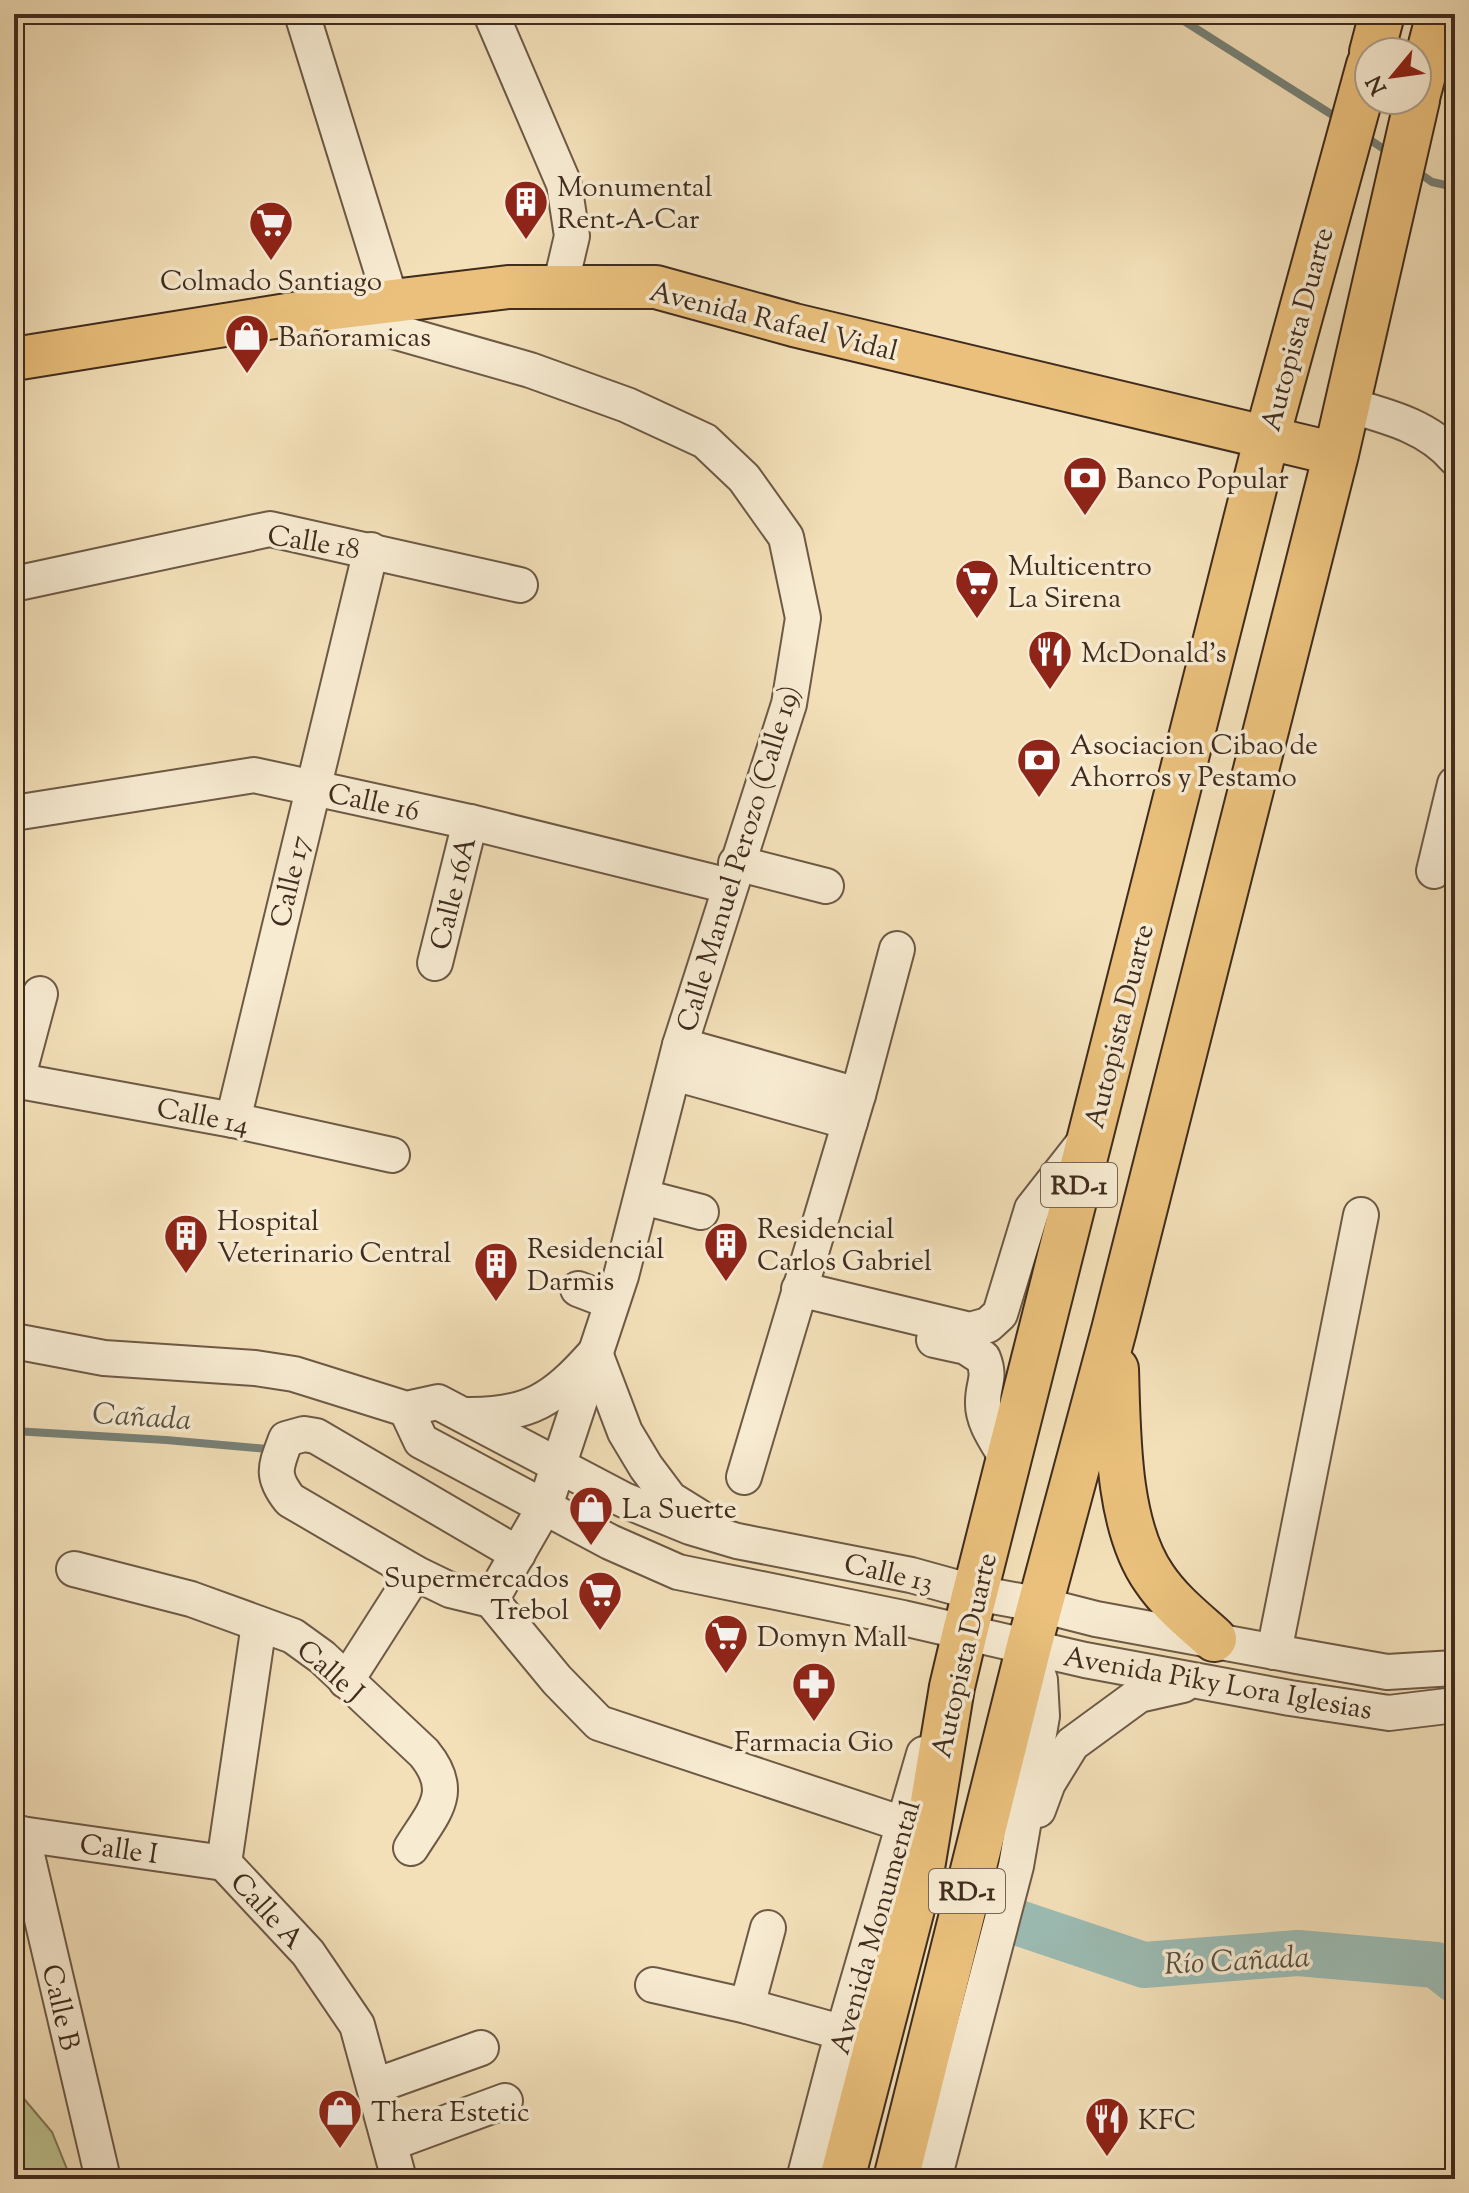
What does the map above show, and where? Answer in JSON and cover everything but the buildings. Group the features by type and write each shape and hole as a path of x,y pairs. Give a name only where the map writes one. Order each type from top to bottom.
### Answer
{"highway":[{"path":"1376,36 1382,14"},
{"name":"RD-1","path":"1433,37 1439,14"},
{"name":"Autopista Duarte","path":"842,2179 921,1874 952,1687 1267,437 1355,116"},
{"name":"RD-1","path":"896,2179 1029,1646 1114,1330 1336,454 1413,116"},
{"path":"1114,1330 1118,1425 1132,1538 1153,1578 1174,1603 1214,1639"}],"main road":[{"name":"Avenida Rafael Vidal","path":"14,359 318,310 508,287 656,287 824,332 1336,454"}],"street":[{"path":"302,14 391,301"},
{"path":"491,14 564,184 572,236 560,287"},
{"name":"Calle Manuel Perozo (Calle 19)","path":"318,310 530,370 627,405 705,441 744,478 786,537 803,618 789,704 677,1059 643,1197 612,1302 545,1506 491,1600"},
{"path":"1348,405 1402,421 1446,447 1455,458"},
{"name":"Calle 18","path":"14,584 270,529 520,585"},
{"name":"Calle 17","path":"233,1120 371,550"},
{"name":"Calle 16","path":"14,813 254,775 733,874 826,886"},
{"path":"1434,871 1455,784"},
{"name":"Calle 16A","path":"435,963 470,822"},
{"path":"744,1477 854,1108 897,949"},
{"path":"16,1080 40,994"},
{"path":"677,1059 854,1108"},
{"name":"Calle 14","path":"16,1080 233,1120 392,1155"},
{"path":"796,1299 970,1330 988,1325 1000,1314 1032,1209 1091,1133"},
{"path":"643,1197 701,1212"},
{"path":"1290,1698 1285,1654 1361,1215"},
{"path":"578,1289 612,1302"},
{"path":"796,1299 977,1351 983,1358 988,1377 982,1403 988,1426 1009,1462"},
{"path":"14,1341 104,1358 255,1368 294,1374 406,1409 438,1402 461,1415 500,1416 523,1410 545,1399 579,1371 595,1353 625,1432 670,1499 737,1541"},
{"path":"406,1409 421,1441 610,1542 678,1572 971,1613"},
{"name":"Calle 13","path":"461,1415 624,1500 690,1527 737,1541 911,1575 971,1613 1041,1605"},
{"path":"518,1554 316,1436 304,1434 286,1439 275,1468 277,1479 290,1500 415,1573 450,1590 491,1600 557,1680 599,1723 903,1824"},
{"name":"Calle J","path":"74,1569 191,1599 293,1636 322,1657 436,1768 440,1780 438,1800 411,1848"},
{"path":"346,1681 415,1573"},
{"name":"Avenida Piky Lora Iglesias","path":"1041,1605 1096,1619 1387,1672 1455,1668"},
{"name":"Avenida Piky Lora Iglesias","path":"971,1613 1029,1646 1085,1660 1389,1713 1455,1705"},
{"name":"Avenida Monumental","path":"804,2179 944,1685 971,1613"},
{"name":"Calle A","path":"259,1624 224,1863 308,1953 357,2025 399,2179"},
{"path":"934,2179 1016,1866 1042,1716 1040,1680 1029,1646"},
{"path":"1016,1866 1048,1783 1072,1744 1139,1695 1198,1681"},
{"name":"Calle I","path":"18,1834 224,1863"},
{"name":"Calle B","path":"18,1834 103,2179"},
{"path":"747,2006 768,1928"},
{"path":"653,1985 747,2006 844,2033"},
{"path":"375,2086 481,2048"},
{"path":"391,2143 505,2101"}],"green space":[{"path":"14,2087 52,2132 71,2179 14,2179"}],"waterway":[{"path":"1173,14 1342,121"},
{"path":"1363,135 1391,154"},
{"path":"1416,171 1432,182 1455,187"},
{"name":"Cañada","path":"14,1431 267,1449"},
{"name":"Río Cañada","path":"1019,1923 1144,1965 1298,1953 1436,1965 1455,1980"}],"place":[{"name":"Monumental Rent-A-Car","path":"526,241"},
{"name":"Colmado Santiago","path":"271,262"},
{"name":"Bañoramicas","path":"247,375"},
{"name":"Banco Popular","path":"1085,517"},
{"name":"Multicentro La Sirena","path":"977,620"},
{"name":"McDonald's","path":"1050,691"},
{"name":"Asociacion Cibao de Ahorros y Pestamo","path":"1039,799"},
{"name":"Hospital Veterinario Central","path":"186,1275"},
{"name":"Residencial Carlos Gabriel","path":"726,1283"},
{"name":"Residencial Darmis","path":"496,1303"},
{"name":"La Suerte","path":"591,1547"},
{"name":"Supermercados Trebol","path":"600,1632"},
{"name":"Domyn Mall","path":"726,1675"},
{"name":"Farmacia Gio","path":"814,1723"},
{"name":"Thera Estetic","path":"340,2150"},
{"name":"KFC","path":"1107,2158"}]}
